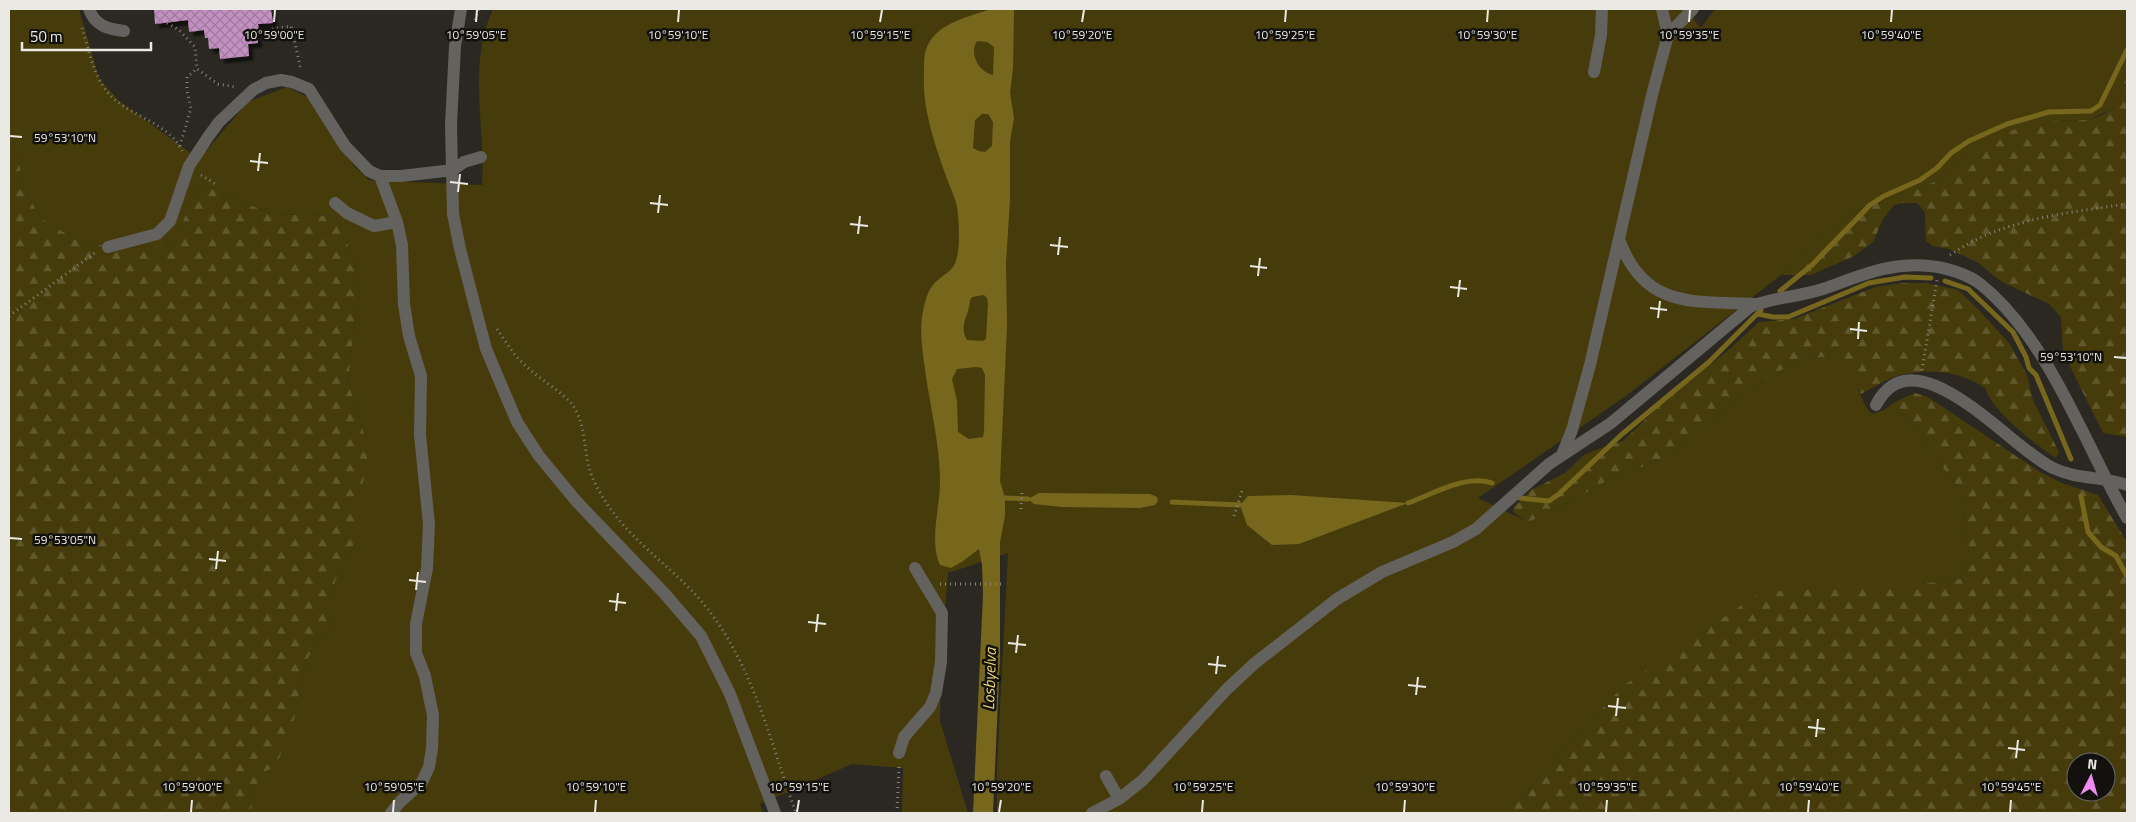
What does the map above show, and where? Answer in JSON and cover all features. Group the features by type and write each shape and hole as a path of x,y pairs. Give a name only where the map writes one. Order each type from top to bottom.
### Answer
{"street":[{"path":"89,9 92,17 98,24 124,31"},
{"path":"461,9 455,46 451,125 453,214 460,249 486,349 517,422 539,456 578,502 665,594 700,636 730,694 775,813"},
{"path":"1594,72 1601,35 1602,9"},
{"path":"1562,455 1572,430 1590,365 1668,35 1662,9"},
{"path":"1668,35 1692,9"},
{"path":"108,247 157,234 170,221 189,166 219,122 253,90 266,83 281,80 309,89 345,146 369,170 380,176 401,176 453,170 464,162 481,156"},
{"path":"380,176 397,222 402,245 404,304 409,336 421,376 420,435 430,524 427,568 416,624 416,653 425,676 432,715 430,767 422,782 391,813"},
{"path":"335,203 347,212 374,226 397,222"},
{"path":"1619,239 1624,252 1636,272 1653,288 1671,297 1703,303 1757,304 1822,289 1879,269 1916,265 1939,267 1978,282 2011,314 2038,350 2127,518"},
{"path":"1092,813 1118,799 1144,780 1226,689 1255,663 1301,627 1338,599 1382,572 1453,542 1476,529 1562,455 1611,423 1742,312 1757,304"},
{"path":"1876,405 1881,395 1887,389 1897,384 1920,381 1931,383 1954,395 2051,468 2075,476 2127,484"},
{"path":"899,753 904,737 930,707 936,692 939,670 942,613 915,568"},
{"path":"1106,776 1118,799"}],"path":[{"path":"474,22 479,9"},
{"path":"167,23 179,30 195,47 198,69 218,84 253,90"},
{"path":"272,29 291,24 301,72 309,89"},
{"path":"81,25 101,84 113,98 160,127 180,146 189,166"},
{"path":"180,146 191,108 187,91 187,77 198,69"},
{"path":"1920,381 1939,267 1945,259 2000,228 2020,222 2127,204"},
{"path":"9,316 90,255 108,247"},
{"path":"495,326 512,351 527,368 572,404 580,421 590,470 604,499 631,534 687,586 709,610 732,644 750,680 796,813"},
{"path":"1021,509 1022,490"},
{"path":"1234,516 1242,491"},
{"path":"924,584 1002,584"},
{"path":"897,813 899,753"}],"green space":[{"path":"9,9 79,9 99,78 119,101 199,159 248,102 287,87 316,101 354,166 369,180 482,185 483,163 479,74 485,30 493,9 1685,9 1701,28 1715,9 2127,9 2127,77 2113,108 2089,120 2048,121 1976,147 1943,178 1863,208 1841,221 1802,254 1781,275 1626,396 1478,498 1526,521 1553,512 1606,481 1672,455 1767,377 1803,360 1821,357 1841,361 1852,376 1866,407 1872,414 1884,410 1895,402 1961,492 1969,553 1961,579 1920,584 1624,685 1506,813 997,813 997,768 1008,553 948,573 941,662 940,721 968,813 902,813 903,768 852,764 760,804 763,813 251,813 255,787 294,720 306,661 318,642 331,629 335,581 353,545 363,430 348,382 360,275 336,216 271,214 199,183 173,245 127,248 81,243 41,218 24,189 13,132 9,124"},
{"path":"2127,77 2127,437 2103,433 2063,352 2061,317 2049,304 2002,282 1977,262 1949,249 1933,246 1926,241 1925,212 1917,203 1894,205 1883,219 1873,242 1854,256 1811,275 1781,275 1802,254 1841,221 1863,208 1943,178 1976,147 2013,130 2048,121 2089,120 2102,115 2113,108"},
{"path":"9,124 13,132 24,189 41,218 81,243 127,248 173,245 199,183 271,214 336,216 360,275 348,382 363,430 367,458 353,545 335,581 331,629 318,642 306,661 294,720 276,766 264,772 255,787 251,813 9,813"},
{"path":"1903,283 1926,283 1958,290 2009,343 2027,375 2033,400 2059,452 2056,458 2037,445 2005,417 1989,397 1985,388 1975,382 1944,372 1911,373 1890,378 1861,394 1841,361 1821,357 1803,360 1767,377 1672,455 1606,481 1553,512 1527,522 1513,512 1514,507 1531,490 1565,473 1584,455 1623,441 1658,407 1732,347 1759,322 1794,319 1875,287"},
{"path":"1915,393 1928,397 2040,472 2062,483 2098,495 2127,542 2127,813 1506,813 1624,685 1761,592 1920,584 1961,579 1969,553 1961,492 1895,402"}],"water":[{"name":"Losbyelva","path":"991,9 1014,9 1013,69 1010,93 1014,118 1010,141 1010,200 1006,263 1007,326 1000,481 1005,498 1005,516 1000,542 1000,656 993,813 973,813 983,594 982,565 979,549 951,568 940,565 935,546 940,492 940,467 923,357 922,317 931,288 954,265 959,238 957,206 938,153 927,113 924,62 929,43 943,28 961,19","holes":["977,41 987,42 994,47 993,75 979,66 976,61 975,46","982,114 988,114 993,122 992,146 985,152 973,148 975,120","984,295 987,298 986,339 983,341 967,340 965,335 964,324 972,297","982,368 985,375 983,437 969,439 958,432 957,401 952,379 957,369"]},
{"path":"1039,493 1150,494 1157,497 1158,501 1155,505 1140,508 1062,507 1034,504 1028,499"},
{"path":"1291,495 1408,503 1299,544 1272,545 1247,525 1240,505 1248,496"}],"building":[{"path":"154,9 271,9 273,23 258,24 259,32 256,32 258,43 248,44 249,56 220,59 219,48 209,49 208,38 205,38 204,30 189,32 188,20 155,24"}],"waterway":[{"path":"1780,291 1812,265 1870,205 1884,196 1920,180 1937,168 1951,153 1969,141 2007,124 2049,112 2091,111 2100,105 2127,50"},
{"path":"1758,314 1788,317 1869,283 1905,277 1931,278"},
{"path":"1945,281 1968,289 2013,332 2026,357 2029,368 2036,375 2071,459"},
{"path":"1520,498 1549,501 1559,494 1621,435 1709,362 1761,310"},
{"path":"1408,503 1461,483 1471,481 1492,483"},
{"path":"2081,496 2088,532 2101,547 2116,556 2127,576"},
{"path":"1005,498 1028,499"},
{"path":"1172,502 1240,505"}]}
